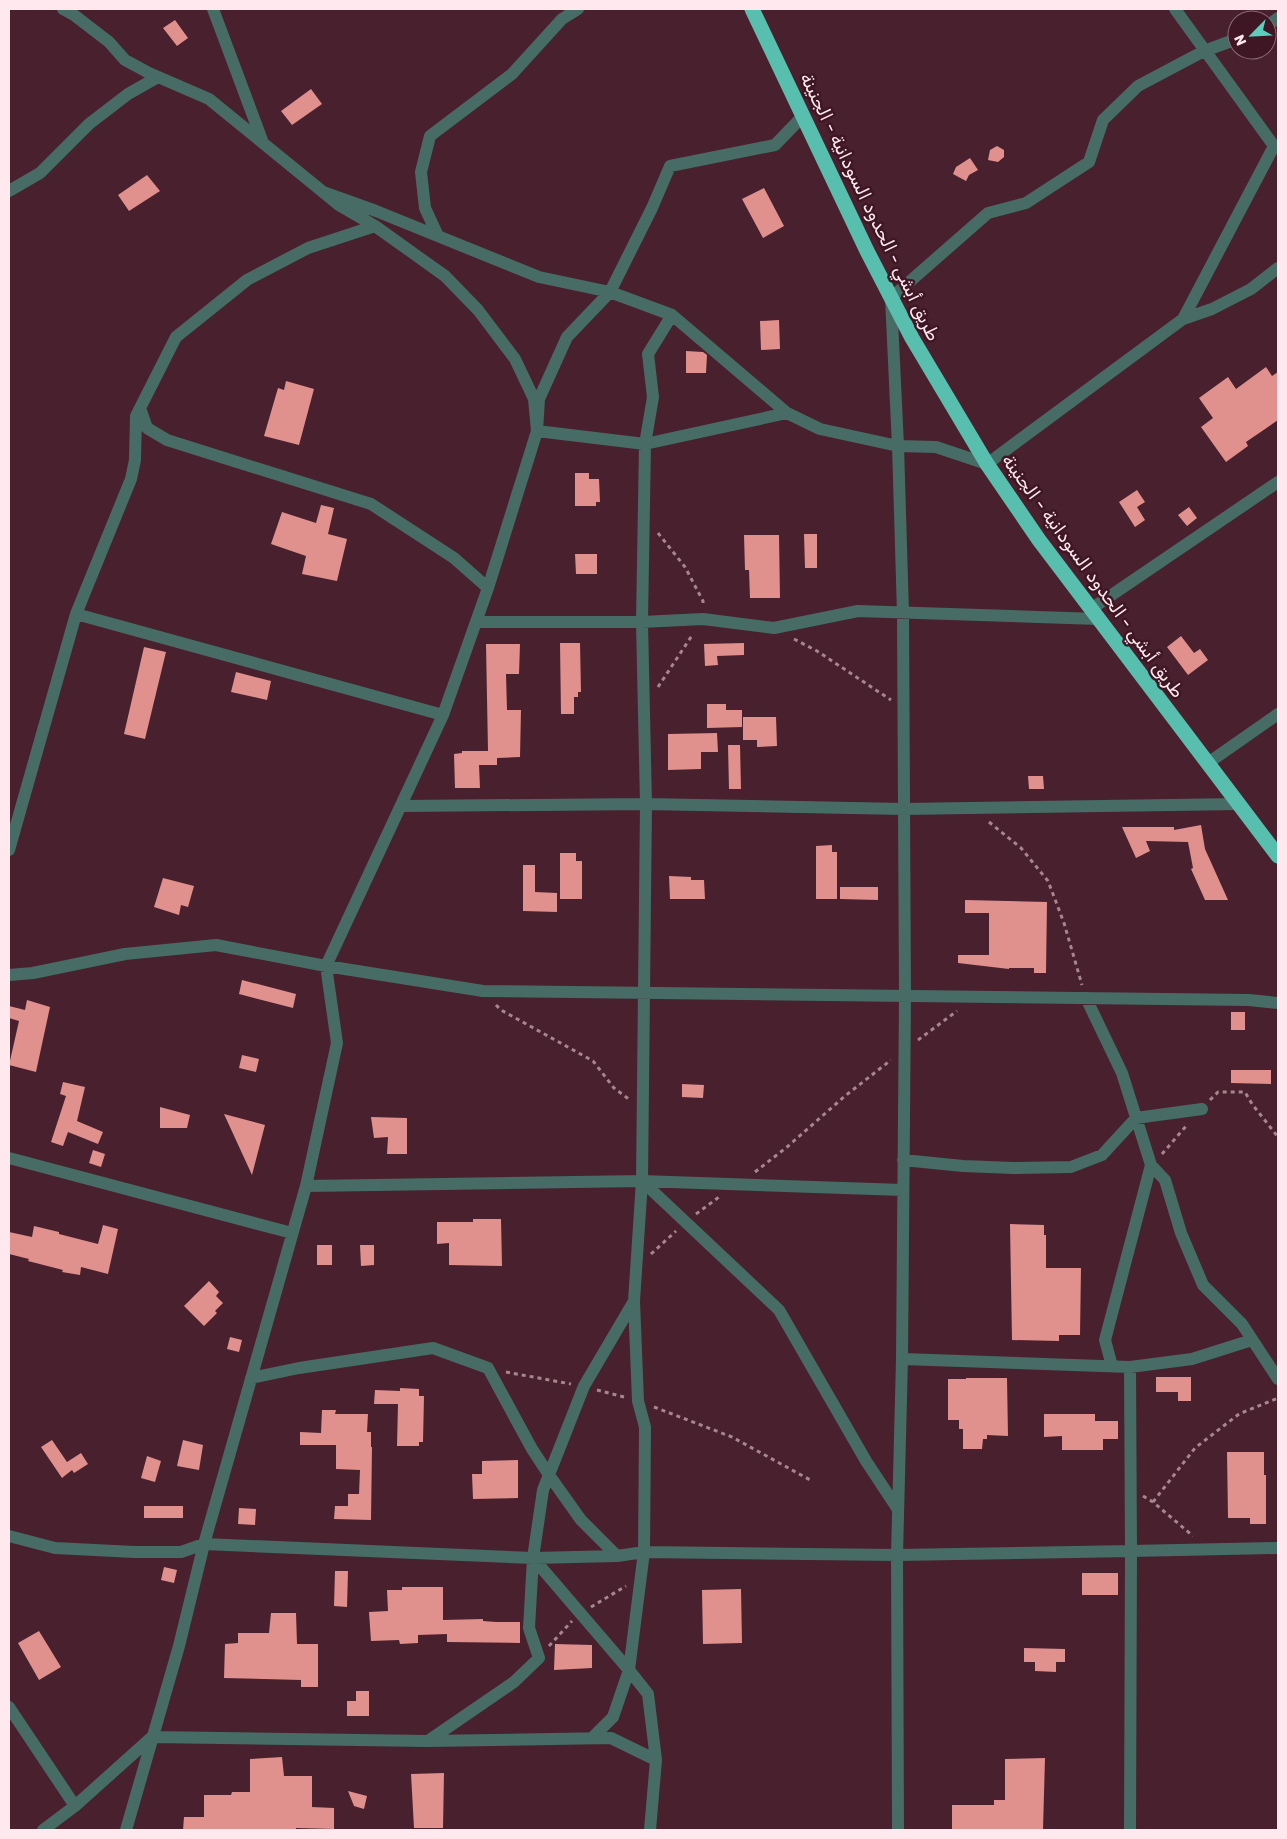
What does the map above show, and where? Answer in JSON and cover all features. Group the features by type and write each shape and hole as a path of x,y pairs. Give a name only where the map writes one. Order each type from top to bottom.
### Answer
{"highway":[{"name":"طريق أبشي - الحدود السودانية - الجنينة","path":"752,9 891,298 912,338 987,464 1039,540 1278,856"}],"street":[{"path":"63,9 74,15 109,42 125,60 158,77 209,99 339,206 375,226 445,276 478,310 515,359 534,399 537,431"},
{"path":"213,9 262,142"},
{"path":"438,236 425,208 422,172 430,136 512,74 562,19 578,9"},
{"path":"1175,9 1276,147 1183,319"},
{"path":"898,1830 897,1508 902,1358 906,996 903,613 891,298 988,213 1026,203 1089,162 1102,120 1138,86 1204,51 1227,43"},
{"path":"9,191 40,173 89,124 128,94 158,77"},
{"path":"126,1830 179,1646 204,1544 306,1186 337,1043 326,966 443,715 488,588 537,431 539,399 567,337 610,292 652,208 670,166 775,145 803,116"},
{"path":"323,192 376,211 539,277 610,292 672,315 787,413 820,429 898,446 936,447 987,464 1183,319 1212,309 1251,289 1278,268"},
{"path":"9,850 76,614 131,479 135,460 136,416 176,337 248,280 308,248 375,226"},
{"path":"592,1738 613,1718 629,1670 644,1552 645,1427 638,1401 634,1301 642,1181 646,804 642,622 645,444 653,397 648,354 672,315"},
{"path":"140,408 147,428 167,440 371,504 454,558 488,588"},
{"path":"537,431 645,444 787,413"},
{"path":"476,622 642,622 703,619 774,628 858,611 1095,614 1278,482"},
{"path":"76,614 443,715"},
{"path":"1208,763 1278,714"},
{"path":"402,806 646,804 904,809 1240,804"},
{"path":"9,974 33,973 125,954 216,945 326,966 484,991 1249,1000 1278,1003"},
{"path":"1086,998 1122,1073 1152,1165 1165,1180 1181,1233 1203,1285 1242,1324 1278,1379"},
{"path":"903,1160 964,1166 1013,1168 1070,1167 1102,1155 1136,1118 1202,1109"},
{"path":"9,1158 292,1233"},
{"path":"1112,1366 1105,1340 1152,1165"},
{"path":"306,1186 642,1181 903,1190"},
{"path":"642,1181 779,1310 866,1461 897,1508"},
{"path":"428,1740 514,1682 539,1658 529,1628 533,1558 543,1490 584,1386 634,1301"},
{"path":"902,1358 1130,1366 1192,1359 1252,1340"},
{"path":"251,1378 299,1368 433,1348 488,1368 548,1475 581,1520 617,1556"},
{"path":"1130,1366 1130,1830"},
{"path":"9,1536 54,1548 134,1552 181,1552 204,1544 533,1558 617,1556 644,1552 897,1554 1278,1548"},
{"path":"533,1558 648,1694 656,1760 650,1830"},
{"path":"9,1707 75,1806"},
{"path":"43,1830 75,1806 152,1737 428,1740 611,1738 656,1760"}],"path":[{"path":"774,628 817,651 904,708"},
{"path":"971,808 1021,848 1048,881 1064,923 1086,998"},
{"path":"484,991 501,1010 593,1062 614,1088 642,1110"},
{"path":"636,1268 685,1221 787,1147 844,1096 976,997"},
{"path":"1152,1165 1218,1092 1245,1092 1278,1137"},
{"path":"1153,1502 1195,1448 1239,1414 1278,1398"},
{"path":"1131,1489 1153,1502 1209,1549"}],"building":[{"path":"175,20 188,38 177,46 163,28"},
{"path":"311,89 322,104 292,125 281,111"},
{"path":"997,146 1004,150 1004,157 998,162 988,160 990,150"},
{"path":"970,158 978,170 969,175 966,181 953,174 956,167"},
{"path":"147,175 160,191 129,211 118,195"},
{"path":"764,188 784,226 763,238 742,199"},
{"path":"779,320 780,349 761,350 760,321"},
{"path":"686,351 703,352 707,355 706,373 686,373"},
{"path":"1266,367 1272,376 1278,372 1278,420 1246,442 1248,446 1226,462 1201,427 1213,418 1199,398 1228,377 1236,389"},
{"path":"286,381 314,389 299,445 264,436 278,388 284,390"},
{"path":"575,473 589,473 589,479 599,479 600,502 596,502 596,506 575,506"},
{"path":"1137,490 1145,502 1137,507 1145,520 1135,527 1119,502"},
{"path":"321,505 334,508 328,534 347,539 337,581 302,574 306,556 271,544 282,512 316,523"},
{"path":"1189,507 1197,518 1187,526 1178,515"},
{"path":"804,534 817,534 817,568 805,568"},
{"path":"744,535 779,535 780,598 750,598 749,570 745,570"},
{"path":"575,554 597,554 597,574 576,574"},
{"path":"1181,636 1194,653 1200,649 1208,660 1188,675 1167,647"},
{"path":"560,643 580,643 581,692 578,692 578,697 574,697 574,714 561,714"},
{"path":"744,643 744,655 717,656 718,665 705,666 704,644"},
{"path":"486,644 520,644 519,674 506,674 507,710 521,710 520,757 497,758 497,765 479,765 480,788 455,788 454,754 462,753 462,751 488,751"},
{"path":"144,647 166,652 145,739 124,734"},
{"path":"236,672 271,681 267,700 231,692"},
{"path":"707,704 726,704 726,710 742,710 742,727 707,728"},
{"path":"743,717 776,717 777,746 757,747 757,740 743,740"},
{"path":"717,733 718,752 701,752 701,769 668,770 668,734"},
{"path":"728,745 740,745 741,789 729,789"},
{"path":"1028,776 1043,776 1044,789 1029,789"},
{"path":"1201,825 1205,849 1228,900 1205,900 1191,869 1193,868 1188,842 1146,841 1150,851 1136,858 1122,827 1174,827 1174,830"},
{"path":"832,845 832,852 837,852 837,899 816,899 816,846"},
{"path":"560,853 576,853 576,861 582,861 582,899 560,899"},
{"path":"523,865 535,865 535,892 557,893 557,912 523,911"},
{"path":"669,876 691,877 691,880 704,880 705,899 670,899"},
{"path":"163,878 194,886 188,907 181,905 179,915 154,907"},
{"path":"840,887 878,887 878,900 840,899"},
{"path":"965,900 1047,902 1046,973 1034,973 1034,968 1009,969 958,963 958,955 989,955 989,913 965,913"},
{"path":"242,980 296,994 293,1008 239,994"},
{"path":"27,1000 50,1007 36,1072 9,1065 19,1021 9,1018 9,1006 25,1010"},
{"path":"1231,1012 1245,1012 1245,1030 1231,1030"},
{"path":"242,1055 259,1059 256,1072 239,1068"},
{"path":"1231,1070 1271,1070 1271,1084 1231,1083"},
{"path":"63,1082 85,1087 77,1121 103,1132 98,1144 68,1132 63,1146 51,1142 66,1096 60,1094"},
{"path":"682,1084 704,1085 703,1098 682,1097"},
{"path":"160,1107 190,1115 187,1128 160,1128"},
{"path":"224,1114 265,1125 252,1175"},
{"path":"371,1117 407,1118 407,1154 387,1154 388,1137 374,1138"},
{"path":"93,1150 105,1154 101,1167 89,1163"},
{"path":"473,1219 501,1219 502,1266 449,1265 449,1243 437,1244 437,1222 473,1222"},
{"path":"1010,1224 1044,1225 1044,1235 1046,1235 1046,1268 1081,1268 1080,1335 1059,1335 1059,1341 1012,1340"},
{"path":"103,1225 118,1229 108,1274 81,1267 80,1275 62,1272 63,1270 9,1254 9,1232 32,1237 34,1226 98,1244"},
{"path":"317,1245 332,1245 332,1265 317,1265"},
{"path":"360,1245 374,1245 374,1265 361,1266"},
{"path":"209,1281 219,1292 216,1296 223,1303 215,1311 217,1313 204,1326 184,1306"},
{"path":"230,1337 242,1340 239,1352 227,1349"},
{"path":"1156,1377 1191,1377 1191,1401 1178,1401 1178,1392 1156,1392"},
{"path":"1007,1378 1008,1436 987,1435 987,1439 983,1439 982,1449 963,1449 963,1429 959,1429 959,1420 948,1420 948,1379"},
{"path":"400,1388 419,1389 419,1396 424,1396 423,1442 419,1442 419,1446 397,1446 398,1404 374,1404 375,1390 400,1391"},
{"path":"322,1410 336,1410 335,1414 368,1414 367,1432 371,1432 372,1447 371,1520 334,1519 335,1506 348,1506 348,1494 359,1494 360,1470 336,1469 336,1445 300,1445 300,1432 321,1433"},
{"path":"1044,1414 1095,1414 1095,1421 1118,1421 1118,1439 1103,1439 1103,1450 1062,1450 1062,1436 1044,1437"},
{"path":"52,1440 67,1462 81,1453 88,1464 74,1473 72,1470 62,1478 41,1447"},
{"path":"183,1440 203,1445 199,1470 177,1466"},
{"path":"1227,1452 1264,1452 1266,1524 1250,1524 1250,1518 1228,1518"},
{"path":"147,1456 161,1461 155,1482 141,1478"},
{"path":"518,1460 518,1498 473,1499 472,1474 482,1474 482,1461"},
{"path":"144,1506 183,1506 183,1518 144,1518"},
{"path":"239,1508 256,1509 255,1525 238,1524"},
{"path":"164,1567 177,1570 174,1583 161,1580"},
{"path":"335,1571 348,1571 347,1607 334,1606"},
{"path":"1082,1573 1118,1573 1118,1595 1082,1595"},
{"path":"402,1587 443,1587 443,1620 483,1619 483,1621 520,1622 520,1643 447,1642 447,1634 418,1635 418,1643 400,1644 399,1640 371,1641 369,1612 388,1611 387,1590 402,1590"},
{"path":"741,1589 742,1643 703,1644 702,1590"},
{"path":"271,1613 296,1613 297,1644 318,1644 318,1687 301,1687 301,1680 224,1678 225,1644 238,1643 238,1633 269,1633"},
{"path":"39,1631 61,1667 39,1680 18,1643"},
{"path":"555,1644 592,1645 592,1668 554,1670"},
{"path":"1024,1648 1065,1649 1065,1662 1056,1662 1056,1672 1035,1671 1035,1662 1024,1662"},
{"path":"356,1691 369,1691 369,1716 347,1716 347,1701 356,1701"},
{"path":"282,1757 284,1776 312,1776 312,1807 334,1808 334,1829 183,1830 184,1817 204,1817 204,1795 231,1795 232,1792 250,1792 250,1759"},
{"path":"1045,1758 1043,1830 952,1830 952,1805 994,1805 994,1800 1005,1800 1005,1759"},
{"path":"444,1773 443,1828 414,1828 411,1774"},
{"path":"348,1791 367,1796 364,1809 354,1806"}]}
